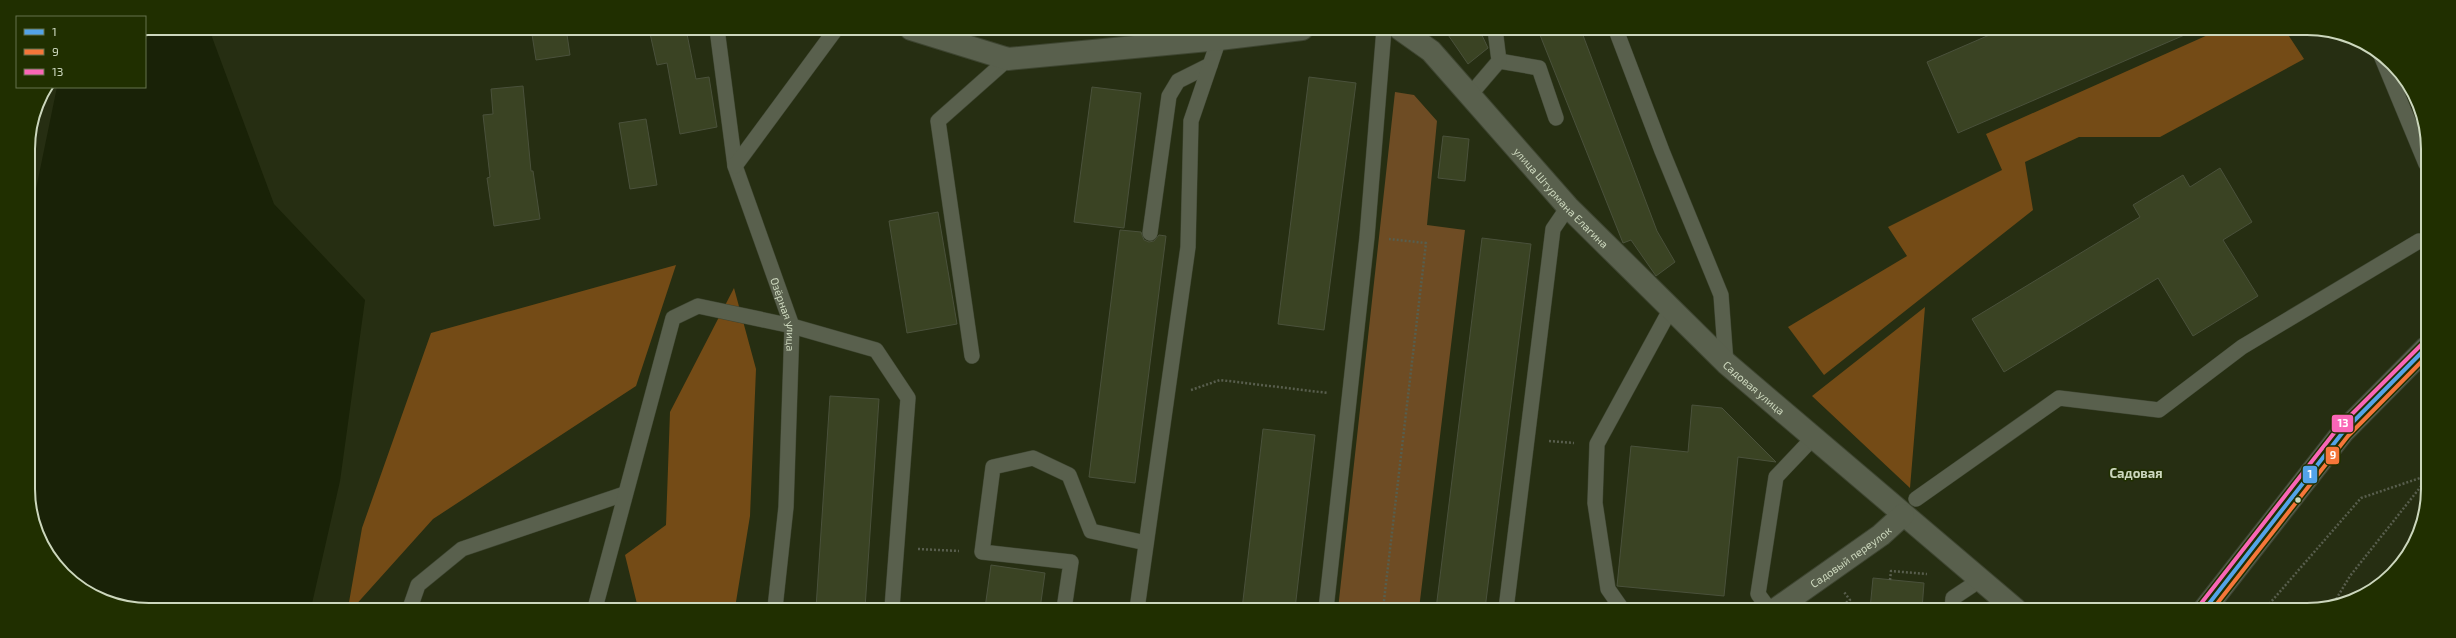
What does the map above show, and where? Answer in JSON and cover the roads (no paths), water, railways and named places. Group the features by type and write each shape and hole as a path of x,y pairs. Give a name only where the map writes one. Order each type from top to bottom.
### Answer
{"main road":[{"path":"2209,603 2343,432 2421,353"}],"street":[{"path":"930,35 1008,59 1219,40 1257,35"},
{"name":"улица Штурмана Елагина","path":"1408,35 1431,51 1568,207 1670,310 1726,363"},
{"name":"Садовая улица","path":"1726,363 1813,438 1909,507 1980,580 2007,603"},
{"name":"Садовый переулок","path":"1785,603 1881,535 1909,507"}],"lane":[{"name":"Озёрная улица","path":"718,35 735,166 792,326 786,507 776,603"},
{"path":"735,166 832,35"},
{"path":"1327,603 1348,396 1368,237 1384,35"},
{"path":"1470,95 1499,61 1496,35"},
{"name":"Садовая улица","path":"1618,35 1662,151 1721,294 1726,363"},
{"path":"1138,603 1168,398 1188,246 1191,121 1219,40"},
{"path":"972,356 938,122 1008,59"},
{"path":"1499,61 1539,68 1556,118"},
{"path":"1150,233 1169,96 1178,81 1210,65"},
{"path":"2385,65 2421,152"},
{"path":"1507,603 1553,229 1568,207"},
{"path":"1909,507 2059,398 2159,410 2242,347 2419,241"},
{"path":"596,603 624,494 673,318 698,306 792,326 876,350 908,398 898,547 892,603"},
{"path":"1618,603 1608,589 1596,503 1597,444 1670,310"},
{"path":"1765,603 1758,594 1776,478 1813,438"},
{"path":"1065,603 1071,562 982,552 993,467 1033,458 1069,475 1091,531 1146,544"},
{"path":"412,603 418,585 462,549 624,494"},
{"path":"1953,603 1954,598 1980,580"}],"district":[{"name":"Садовая","path":"2136,473"}]}
